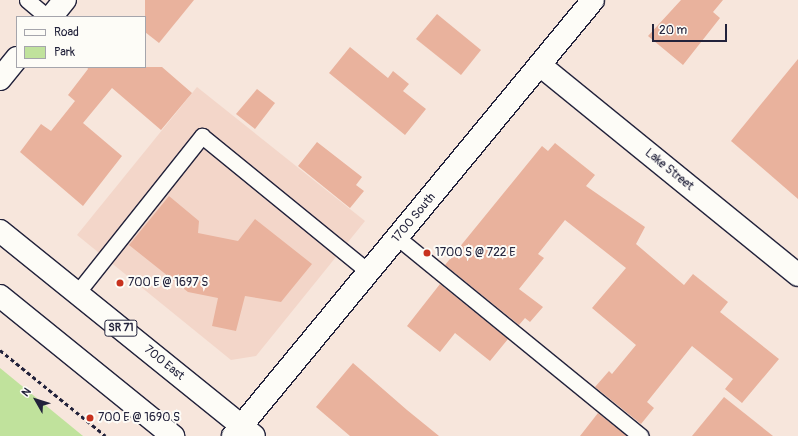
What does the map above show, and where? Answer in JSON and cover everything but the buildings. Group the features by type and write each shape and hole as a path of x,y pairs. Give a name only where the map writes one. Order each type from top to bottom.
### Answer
{"street":[{"path":"52,16 65,0"},
{"name":"1700 South","path":"243,433 369,272 541,66 594,0"},
{"path":"0,79 16,59"},
{"name":"Lake Street","path":"541,66 798,275"},
{"name":"700 East","path":"0,230 243,433"},
{"path":"0,296 173,436"}],"lane":[{"path":"27,0 46,16"},
{"path":"77,293 202,136 369,272"},
{"path":"398,238 641,436"}],"path":[{"path":"0,350 106,436"}],"shaded area":[{"path":"197,87 365,221 256,356 231,360 77,235"}],"green space":[{"path":"0,368 83,436 0,436"}],"place":[{"name":"1700 S @ 722 E","path":"427,253"},
{"name":"700 E @ 1697 S","path":"120,283"},
{"name":"700 E @ 1690 S","path":"90,418"}]}
